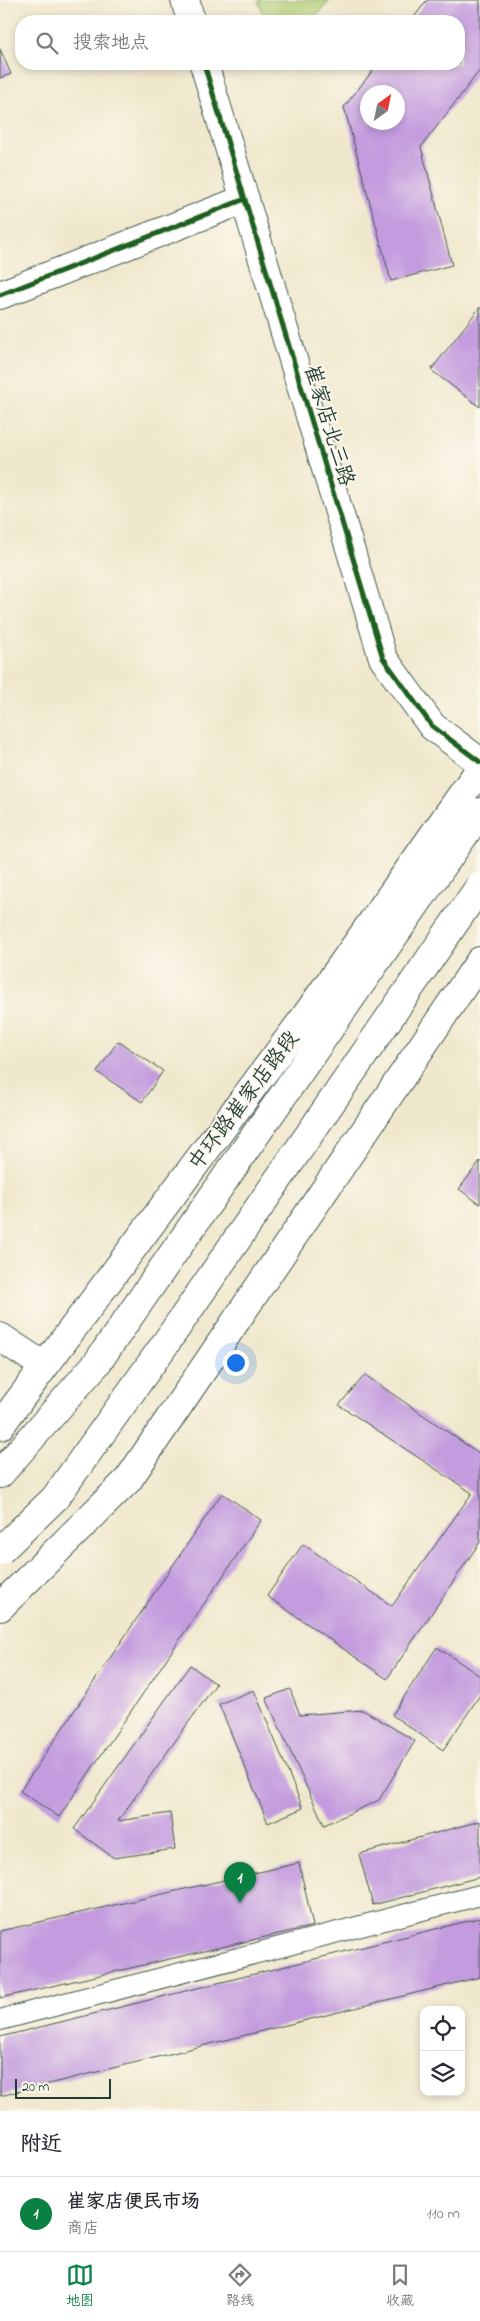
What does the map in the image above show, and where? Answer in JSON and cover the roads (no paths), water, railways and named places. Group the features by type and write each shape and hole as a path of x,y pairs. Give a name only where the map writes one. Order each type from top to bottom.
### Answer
{"main road":[{"path":"185,0 189,15"},
{"name":"崔家店北三路","path":"206,70 383,658 432,726 480,762"},
{"path":"0,295 245,199"},
{"name":"中环路崔家店路段","path":"0,1426 305,1017 480,769"},
{"path":"0,1474 97,1363 480,812"},
{"path":"0,1551 55,1498 163,1347 480,886"},
{"path":"0,1607 128,1480 480,961"},
{"path":"0,1337 44,1366"}],"lane":[{"path":"0,2020 480,1895"}],"place":[{"name":"崔家店便民市场","path":"240,1903"}]}
